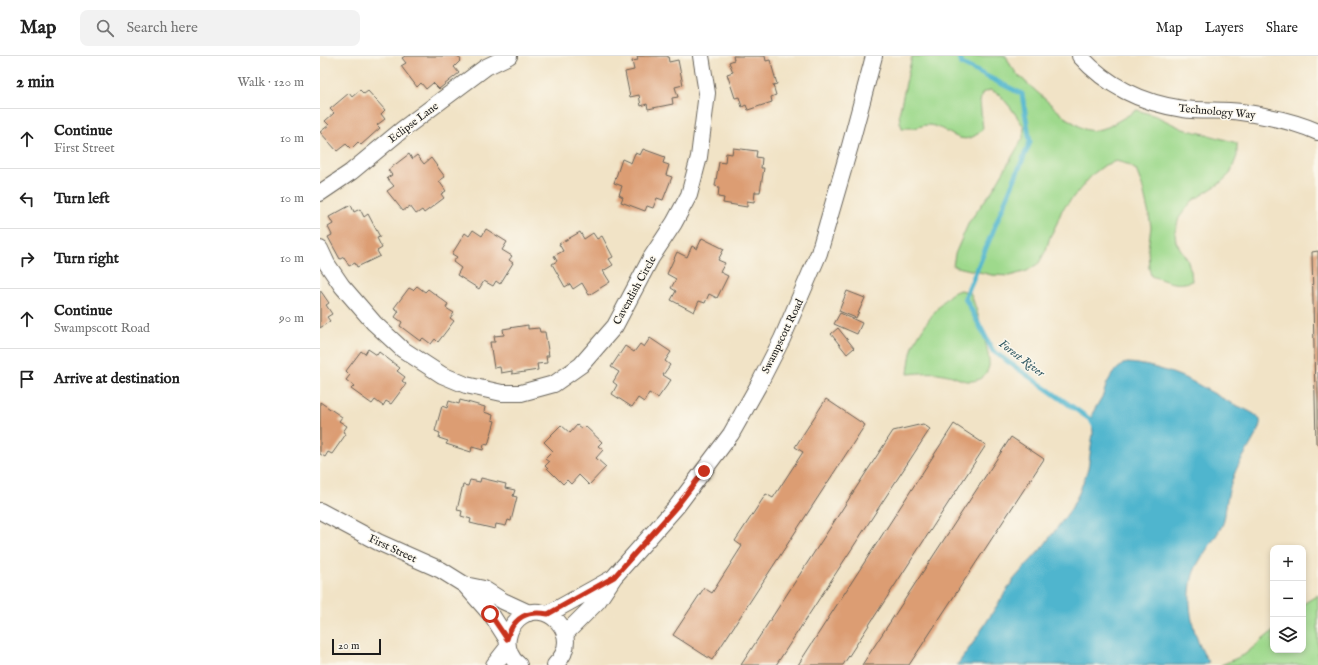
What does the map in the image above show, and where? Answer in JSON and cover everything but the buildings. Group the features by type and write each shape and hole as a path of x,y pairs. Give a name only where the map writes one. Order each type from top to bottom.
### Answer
{"street":[{"name":"Eclipse Lane","path":"320,193 351,172 403,129 486,67 509,56"},
{"name":"Cavendish Circle","path":"320,249 327,264 342,286 374,323 402,349 442,375 466,385 502,393 521,393 554,384 581,365 615,326 651,258 674,223 689,195 699,158 707,93 701,56"},
{"name":"Swampscott Road","path":"565,634 598,601 614,577 677,506 731,434 782,339 819,253 874,56"},
{"name":"Technology Way","path":"1080,56 1089,66 1107,81 1144,100 1184,109 1240,112 1299,124 1318,132"},
{"name":"First Street","path":"320,511 378,542 441,570 465,585 493,617 508,643 511,655 519,665"},
{"name":"Swampscott Road","path":"548,614 614,577"},
{"name":"First Street","path":"465,585 484,589 503,601 529,613"},
{"path":"494,665 508,643 509,631 514,623 529,613 538,612 548,614 556,619 562,626 565,634 565,651 561,659 555,665"}],"green space":[{"path":"912,56 1006,56 1018,75 1066,118 1084,129 1093,131 1108,127 1137,110 1156,116 1183,129 1237,143 1237,156 1230,174 1219,184 1192,201 1179,218 1175,232 1176,242 1187,259 1191,271 1192,281 1186,283 1176,283 1151,276 1148,248 1151,227 1142,185 1136,170 1127,164 1116,161 1105,165 1093,174 1062,210 1046,250 1039,263 1027,271 1010,276 992,275 953,266 955,254 969,222 994,188 1023,138 1024,127 999,94 990,90 982,93 980,102 983,129 975,136 961,138 935,126 927,125 915,128 902,128 899,114"},
{"path":"960,290 970,292 988,352 988,370 982,378 972,381 965,381 938,373 908,374 912,349 920,334 935,311 946,298 952,293"},
{"path":"1318,595 1318,665 1221,665 1244,655 1270,633 1270,653 1306,653 1306,602"}],"water":[{"path":"1128,363 1154,367 1182,377 1254,414 1260,420 1255,436 1232,480 1223,524 1196,567 1192,578 1190,590 1191,616 1198,641 1209,662 1203,665 957,665 1014,579 1042,548 1071,509 1088,469 1093,433 1092,414 1113,373 1123,364"}],"waterway":[{"name":"Forest River","path":"959,56 962,64 1022,94 1030,142 965,298 993,351 1091,420 1095,427"}],"route":[{"path":"490,614 507,639 509,631 514,623 521,617 529,613 538,612 548,614 614,577 677,506 704,471"}]}
